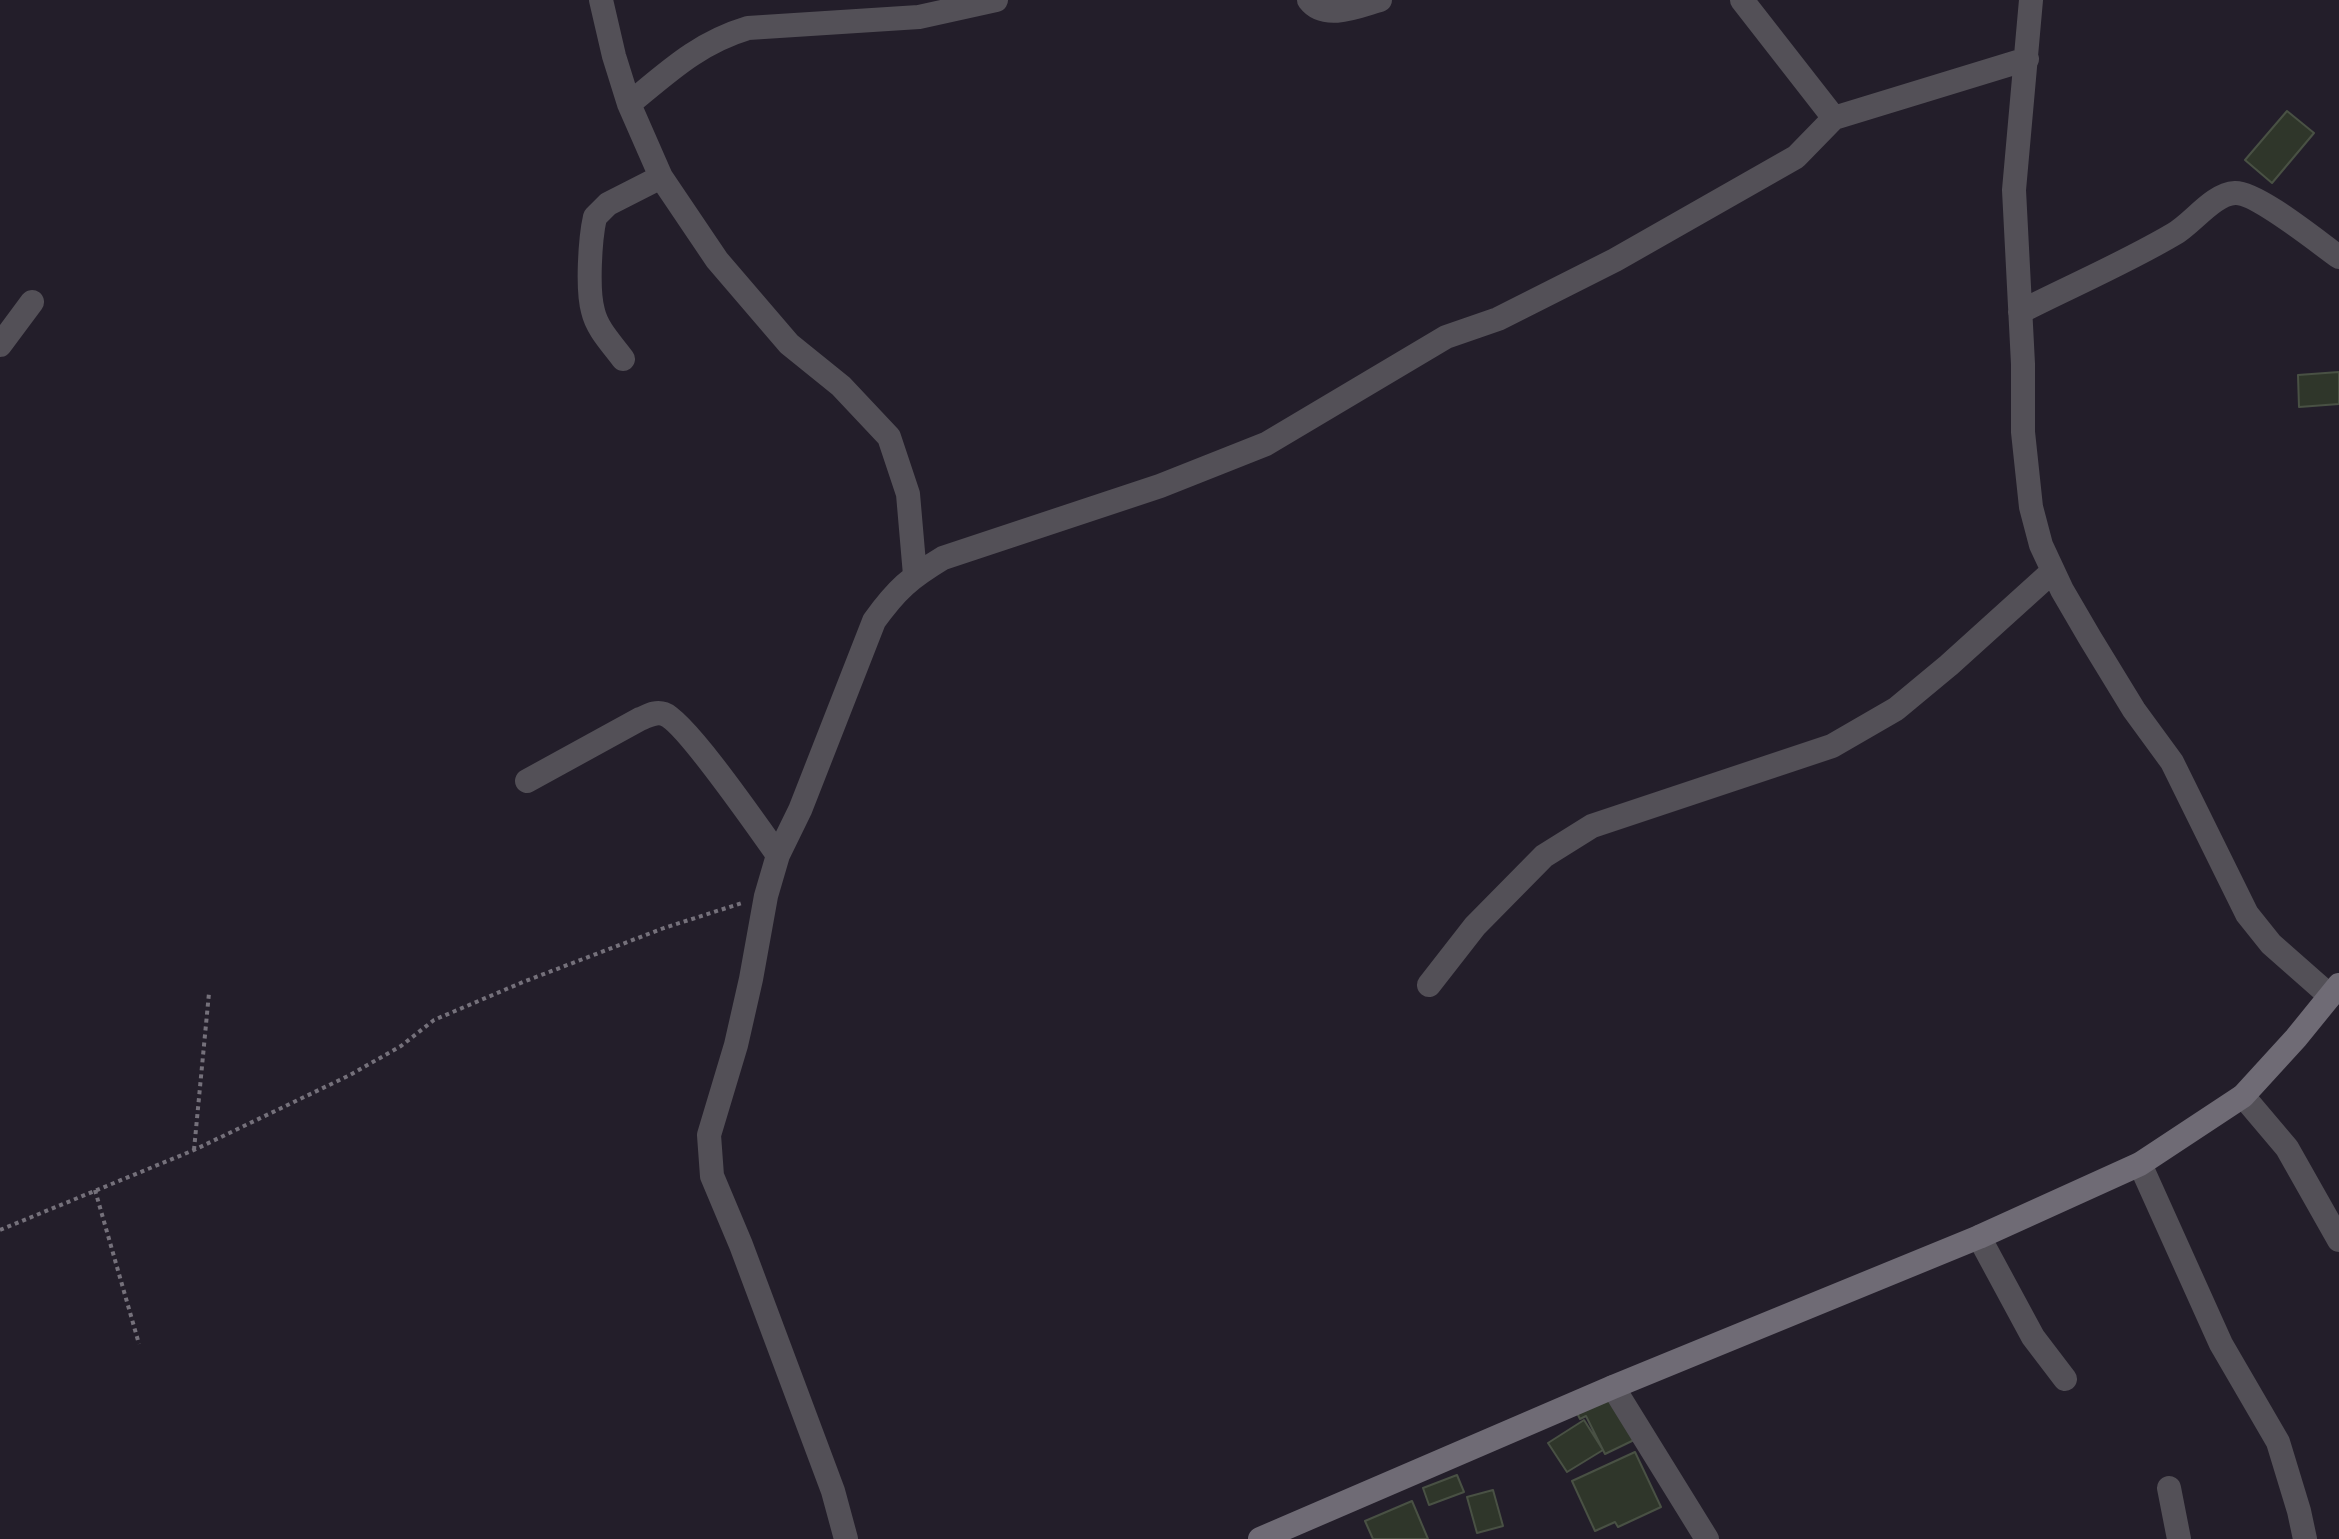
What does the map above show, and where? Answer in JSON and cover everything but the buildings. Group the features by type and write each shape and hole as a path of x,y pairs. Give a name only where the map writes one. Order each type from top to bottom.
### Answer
{"street":[{"path":"601,0 629,104 661,177 717,260 789,344 841,386 889,437 908,494 915,575"},
{"path":"629,104 702,46 748,28 919,17 996,0"},
{"path":"1309,0 1330,12 1380,0"},
{"path":"1742,0 1834,118"},
{"path":"1260,1539 1613,1387 1979,1237 2140,1164 2243,1096 2335,991 2271,944 2247,914 2172,762 2134,710 2069,602 2041,545 2031,507 2023,432 2023,364 2014,190 2031,0"},
{"path":"846,1539 833,1491 712,1176 709,1135 739,1031 766,896 778,855 800,810 874,621 893,594 915,575 943,558 1160,486 1266,444 1446,337 1498,319 1615,260 1770,172 1796,157 1834,118 2027,59"},
{"path":"623,359 602,332 593,312 590,290 593,224 595,217 608,204 661,177"},
{"path":"2020,312 2175,234 2222,196 2235,193 2261,202 2339,257"},
{"path":"0,345 32,302"},
{"path":"1429,985 1475,926 1544,856 1592,826 1832,746 1896,709 2053,571"},
{"path":"527,781 640,719 656,713 664,714 673,719 697,746 778,855"},
{"path":"2243,1096 2287,1148 2339,1240"},
{"path":"2140,1164 2221,1344 2278,1442 2305,1539"},
{"path":"1979,1237 2033,1337 2065,1379"},
{"path":"1613,1387 1707,1539"},
{"path":"2169,1488 2179,1539"}],"path":[{"path":"0,1230 194,1150 350,1075 401,1046 434,1020 664,928 766,896"},
{"path":"194,1150 209,993"},
{"path":"95,1190 139,1344"}]}
